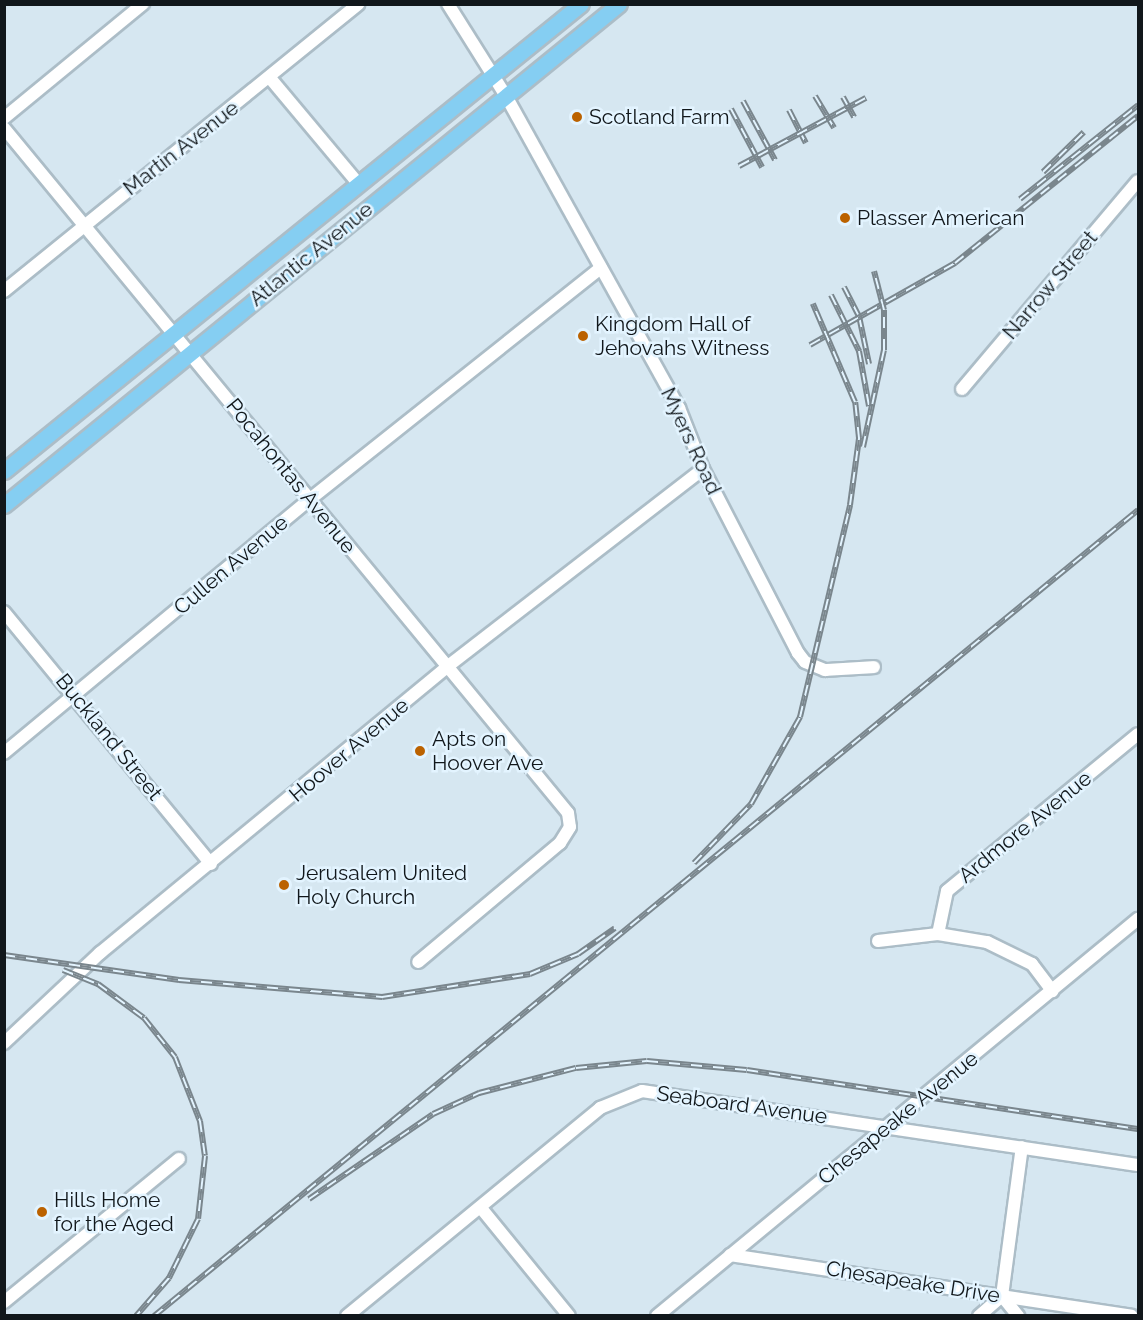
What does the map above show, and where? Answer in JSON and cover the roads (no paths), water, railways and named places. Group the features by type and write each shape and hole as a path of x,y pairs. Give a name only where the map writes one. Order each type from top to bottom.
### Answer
{"main road":[{"name":"Atlantic Avenue","path":"4,471 357,182 494,76 581,4"},
{"name":"Atlantic Avenue","path":"4,505 619,4"}],"street":[{"path":"4,118 143,4"},
{"name":"Martin Avenue","path":"4,291 270,78 358,4"},
{"name":"Myers Road","path":"448,4 506,96 688,427 703,469 805,662 835,670 874,667"},
{"path":"270,78 357,182"},
{"name":"Pocahontas Avenue","path":"4,128 175,332 309,500 559,801 570,827 560,843 418,962"},
{"name":"Narrow Street","path":"962,389 1138,181"},
{"name":"Cullen Avenue","path":"4,753 309,500 601,268"},
{"name":"Hoover Avenue","path":"4,1043 100,953 211,864 448,666 703,469"},
{"name":"Buckland Street","path":"4,612 76,695 211,864"},
{"name":"Ardmore Avenue","path":"938,934 947,891 1138,734"},
{"name":"Chesapeake Avenue","path":"657,1316 1138,919"},
{"path":"878,941 938,934 1012,951 1032,964 1052,991"},
{"name":"Seaboard Avenue","path":"347,1316 600,1108 642,1091 890,1126 1138,1165"},
{"path":"979,1316 1002,1296 1022,1147"},
{"path":"4,1302 179,1159"},
{"path":"481,1208 568,1316"},
{"name":"Chesapeake Drive","path":"730,1255 1131,1316"},
{"path":"1002,1296 1018,1316"}],"railway":[{"path":"815,96 834,128"},
{"path":"843,97 854,117"},
{"path":"739,166 866,98"},
{"path":"743,101 775,160"},
{"path":"1020,199 1138,105"},
{"path":"731,109 762,167"},
{"path":"789,110 806,143"},
{"path":"810,345 955,263 1138,116"},
{"path":"1043,172 1084,132"},
{"path":"863,447 884,350 884,310 874,271"},
{"path":"844,287 859,316 869,364"},
{"path":"831,295 859,351 869,406"},
{"path":"694,863 751,804 800,717 850,505 859,438 855,402 813,304"},
{"path":"154,1316 1138,510"},
{"path":"4,955 179,980 382,997 530,974 578,954 615,928"},
{"path":"63,970 98,984 144,1018 175,1057 200,1121 205,1156 198,1219 169,1278 136,1316"},
{"path":"309,1199 433,1114 479,1093 576,1068 647,1061 747,1070 1138,1129"}],"place":[{"name":"Scotland Farm","path":"577,117"},
{"name":"Plasser American","path":"845,218"},
{"name":"Kingdom Hall of Jehovahs Witness","path":"583,336"},
{"name":"Apts on Hoover Ave","path":"420,751"},
{"name":"Jerusalem United Holy Church","path":"284,885"},
{"name":"Hills Home for the Aged","path":"42,1212"}]}
